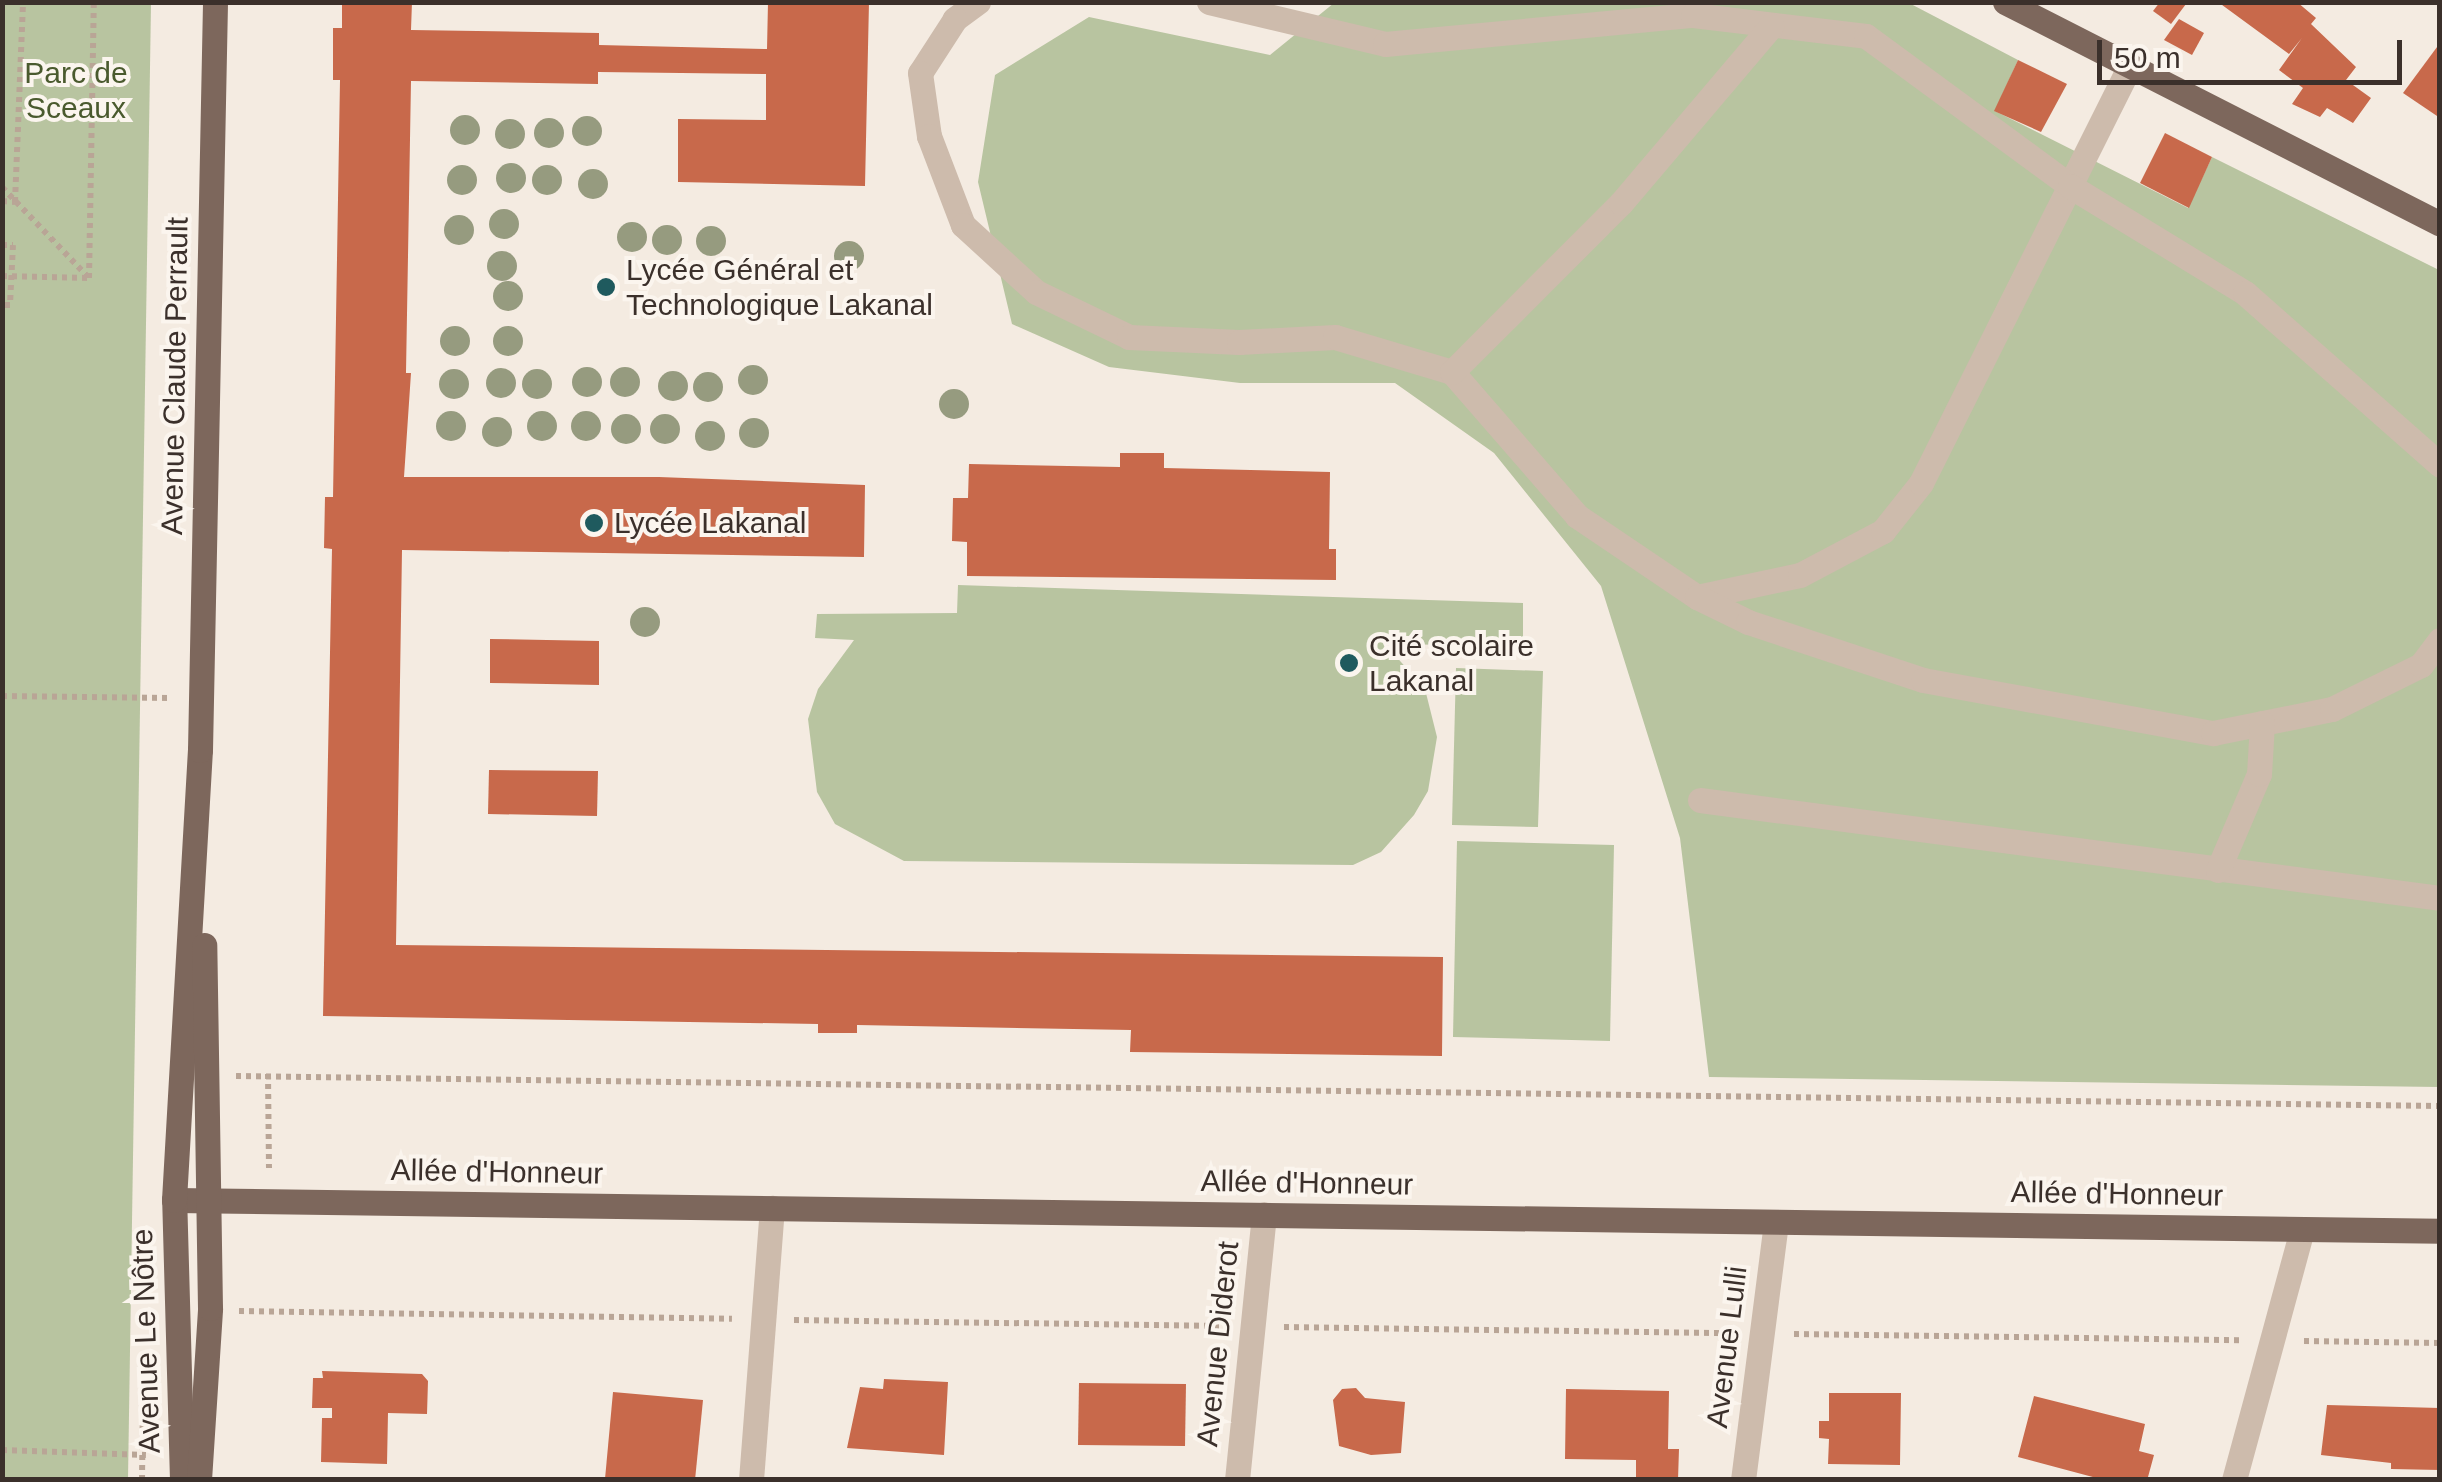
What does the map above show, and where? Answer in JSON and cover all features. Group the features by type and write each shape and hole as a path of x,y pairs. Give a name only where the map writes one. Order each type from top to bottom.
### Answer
{"main road":[{"name":"Avenue Claude Perrault","path":"174,1200 200,750 215,2"},
{"path":"2006,2 2440,224"},
{"name":"Avenue Claude Perrault","path":"200,750 209,1200"},
{"name":"Allée d'Honneur","path":"174,1200 2440,1231"},
{"name":"Avenue Le Nôtre","path":"174,1200 182,1480"},
{"name":"Avenue Le Nôtre","path":"199,1480 210,1308 209,1200"}],"street":[{"path":"978,2 955,19 920,73 929,136 963,226 1036,292 1128,337 1239,342 1335,337 1452,372 1578,516 1697,597 1748,622 1923,680 2213,733 2332,710 2430,663 2440,640"},
{"path":"1209,2 1386,44 1694,15 1866,36 2070,186 2245,293 2440,466"},
{"path":"1452,372 1620,204 1772,25"},
{"path":"1697,597 1800,575 1882,531 1921,483 2130,65"},
{"path":"2218,870 2259,774 2262,724"},
{"path":"1700,800 2440,898"},
{"path":"751,1480 772,1208"},
{"name":"Avenue Diderot","path":"1237,1480 1264,1214"},
{"name":"Avenue Lulli","path":"1743,1480 1776,1224"},
{"path":"2234,1480 2302,1229"}],"path":[{"path":"16,202 23,2"},
{"path":"89,278 94,2"},
{"path":"2,187 89,278"},
{"path":"2,201 16,202"},
{"path":"2,245 12,245 7,276 10,305 2,305"},
{"path":"7,276 89,278"},
{"path":"2,696 201,700"},
{"path":"268,1074 270,1202"},
{"path":"206,1084 268,1074 2440,1106"},
{"path":"210,1308 764,1320 2440,1343"},
{"path":"2,1450 142,1455 142,1480"}],"green space":[{"name":"Parc de Sceaux","path":"3,2 151,3 128,1479 3,1479"},
{"path":"1334,3 1909,3 2018,60 1995,111 2188,208 2212,157 2439,270 2439,1087 1709,1077 1680,838 1601,586 1494,453 1395,383 1240,383 1109,367 1012,324 978,182 995,75 1089,17 1270,55"},
{"path":"958,585 1523,603 1523,646 1385,644 1425,689 1437,737 1428,791 1414,815 1381,852 1353,865 904,861 835,824 817,792 808,719 818,689 854,640 815,638 817,614 957,613"},
{"path":"1456,668 1543,671 1538,827 1452,825"},
{"path":"1457,841 1614,845 1610,1041 1453,1037"}],"building":[{"name":"Lycée Lakanal","path":"342,2 412,2 411,30 599,33 599,45 767,49 768,2 869,2 865,186 678,182 678,119 766,120 766,74 598,72 598,84 411,81 406,373 411,373 404,477 659,477 865,485 864,557 402,550 396,945 1443,957 1442,1056 1130,1052 1131,1030 857,1025 857,1033 818,1033 818,1024 323,1016 332,549 324,548 325,497 333,497 340,80 333,80 333,28 342,28"},
{"path":"2160,2 2186,4 2171,24 2153,11"},
{"path":"2218,2 2297,2 2316,18 2311,24 2356,67 2346,80 2371,98 2353,123 2327,108 2320,117 2292,104 2303,88 2279,70 2302,38 2289,54"},
{"path":"2179,19 2204,33 2192,55 2164,40"},
{"path":"2440,43 2440,118 2403,93"},
{"path":"2018,60 2067,84 2041,132 1994,111"},
{"path":"2165,133 2212,157 2189,208 2140,183"},
{"path":"1120,453 1164,453 1164,468 1330,472 1329,549 1336,549 1336,580 967,576 967,542 952,541 953,498 968,498 969,464 1120,467"},
{"path":"490,639 599,641 599,685 490,683"},
{"path":"489,770 598,771 597,816 488,814"},
{"path":"322,1371 422,1374 428,1381 427,1414 388,1413 387,1464 321,1462 322,1418 332,1418 332,1408 312,1408 313,1378 323,1378"},
{"path":"884,1379 948,1382 944,1455 847,1448 860,1387 883,1389"},
{"path":"1079,1383 1186,1384 1185,1446 1078,1445"},
{"path":"1356,1388 1365,1398 1405,1402 1401,1453 1371,1455 1339,1446 1333,1400 1342,1389"},
{"path":"1566,1389 1669,1391 1668,1449 1679,1449 1678,1480 1636,1480 1636,1460 1565,1459"},
{"path":"613,1392 703,1400 695,1480 605,1479"},
{"path":"1829,1393 1901,1393 1900,1465 1828,1464 1829,1439 1819,1438 1819,1421 1829,1421"},
{"path":"2034,1396 2145,1424 2139,1451 2154,1455 2148,1477 2104,1480 2018,1457"},
{"path":"2327,1405 2440,1408 2440,1470 2391,1469 2391,1463 2321,1455"}],"place":[{"name":"Lycée Général et Technologique Lakanal","path":"606,287"},
{"name":"Lycée Lakanal","path":"594,523"},
{"name":"Cité scolaire Lakanal","path":"1349,663"}]}
